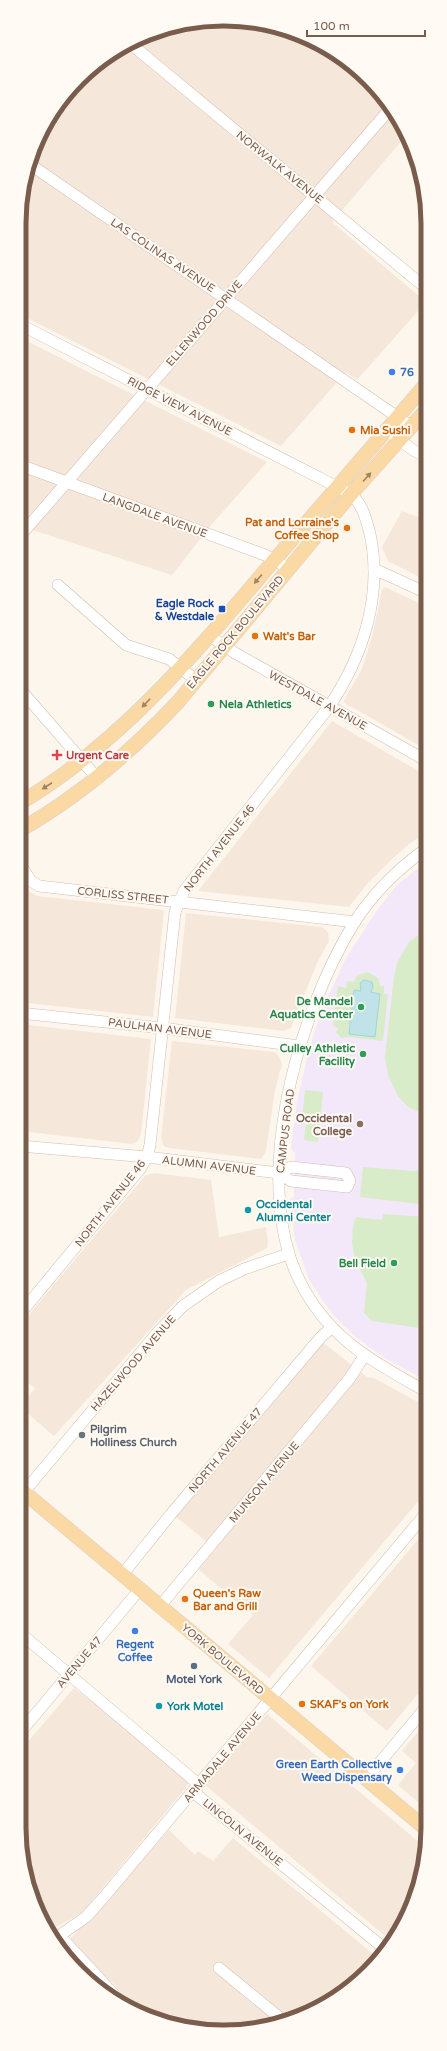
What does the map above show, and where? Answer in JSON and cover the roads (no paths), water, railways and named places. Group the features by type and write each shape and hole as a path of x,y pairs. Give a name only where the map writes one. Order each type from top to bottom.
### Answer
{"main road":[{"name":"EAGLE ROCK BOULEVARD","path":"26,799 82,761 139,711 210,636 421,390"},
{"name":"EAGLE ROCK BOULEVARD","path":"26,827 49,814 98,779 158,723 224,647 288,568 351,494 421,417"},
{"name":"YORK BOULEVARD","path":"26,1493 421,1825"}],"street":[{"name":"NORWALK AVENUE","path":"134,47 421,283"},
{"name":"ELLENWOOD DRIVE","path":"26,529 387,112"},
{"name":"LAS COLINAS AVENUE","path":"34,168 226,298 412,427"},
{"name":"RIDGE VIEW AVENUE","path":"26,328 351,494"},
{"path":"386,430 399,441 421,454"},
{"name":"LANGDALE AVENUE","path":"26,467 275,559 288,568"},
{"name":"NORTH AVENUE 46","path":"26,1307 140,1169 146,1158 150,1145 175,912 184,891 329,707 346,682 364,640 370,613 374,569 372,545 367,523 359,501 351,494"},
{"path":"374,569 421,591"},
{"path":"58,585 126,645 169,660 196,680"},
{"name":"WESTDALE AVENUE","path":"210,636 224,647 421,758"},
{"path":"26,696 98,779"},
{"name":"CAMPUS ROAD","path":"421,852 380,889 355,922 317,996 299,1046 286,1102 279,1173 281,1218 288,1254 304,1291 331,1328 348,1345 364,1356 421,1389"},
{"name":"CORLISS STREET","path":"26,873 31,881 39,886 355,922"},
{"name":"PAULHAN AVENUE","path":"26,1014 162,1028 299,1046"},
{"name":"ALUMNI AVENUE","path":"26,1147 279,1173 290,1181 347,1187 350,1180 346,1173 298,1167 291,1167 279,1173"},
{"name":"HAZELWOOD AVENUE","path":"26,1485 157,1333 183,1306 219,1281 244,1269 288,1254"},
{"name":"NORTH AVENUE 47","path":"122,1575 176,1508 321,1336 331,1328"},
{"name":"MUNSON AVENUE","path":"160,1606 350,1378 364,1356"},
{"name":"ARMADALE AVENUE","path":"59,1937 86,1917 104,1897 197,1788 421,1518"},
{"name":"AVENUE 47","path":"26,1726 140,1590"},
{"name":"LINCOLN AVENUE","path":"26,1638 196,1782 197,1794 381,1946"},
{"path":"366,1779 421,1713"},
{"path":"62,1941 105,1985"},
{"path":"219,1968 280,2017"}],"water":[{"path":"364,980 372,982 373,987 371,992 380,994 375,1037 349,1034 354,990 361,991 360,983"}],"place":[{"name":"76","path":"392,372"},
{"name":"Mia Sushi","path":"352,430"},
{"name":"Pat and Lorraine's Coffee Shop","path":"347,528"},
{"name":"Eagle Rock & Westdale","path":"222,609"},
{"name":"Walt's Bar","path":"255,636"},
{"name":"Nela Athletics","path":"211,704"},
{"name":"Urgent Care","path":"57,755"},
{"name":"De Mandel Aquatics Center","path":"361,1007"},
{"name":"Culley Athletic Facility","path":"363,1054"},
{"name":"Occidental College","path":"360,1124"},
{"name":"Occidental Alumni Center","path":"248,1210"},
{"name":"Bell Field","path":"394,1263"},
{"name":"Pilgrim Holliness Church","path":"82,1435"},
{"name":"Queen's Raw Bar and Grill","path":"185,1599"},
{"name":"Regent Coffee","path":"135,1631"},
{"name":"Motel York","path":"194,1666"},
{"name":"SKAF's on York","path":"302,1704"},
{"name":"York Motel","path":"159,1706"},
{"name":"Green Earth Collective Weed Dispensary","path":"400,1770"}]}
